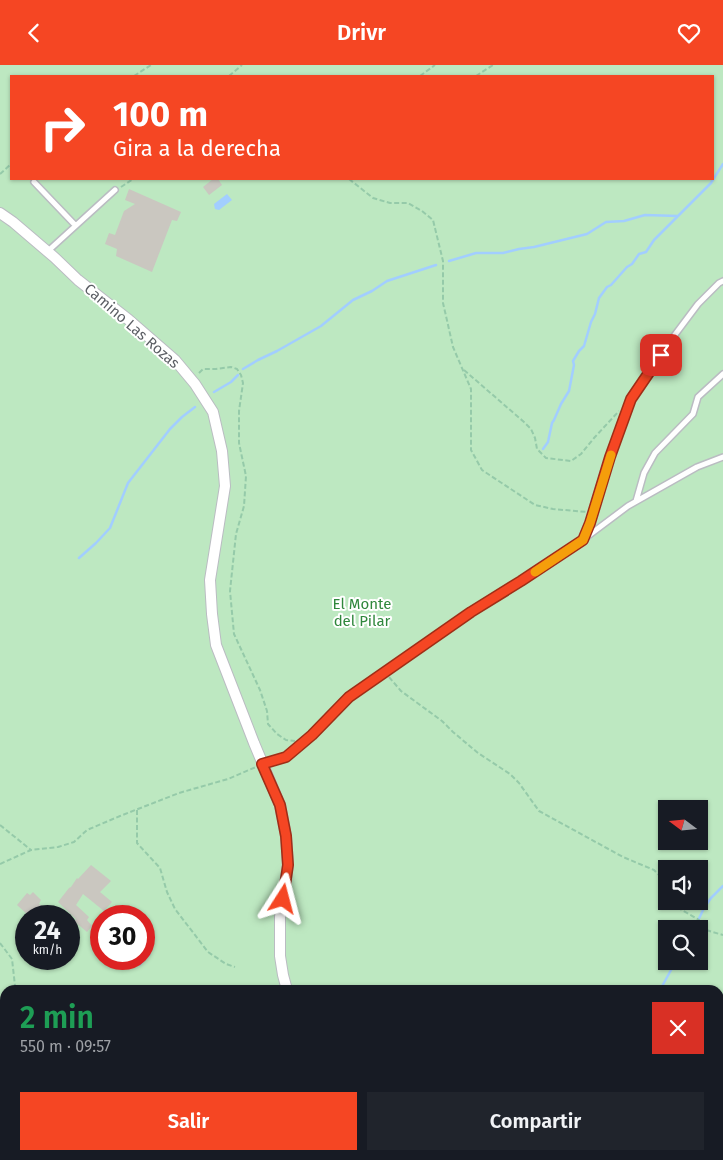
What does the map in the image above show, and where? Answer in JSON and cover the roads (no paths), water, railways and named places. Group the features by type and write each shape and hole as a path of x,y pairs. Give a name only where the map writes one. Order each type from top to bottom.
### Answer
{"street":[{"name":"Camino Las Rozas","path":"0,213 48,251 78,280 176,360 213,412 222,451 225,486 210,580 212,614 216,645 280,805 286,836 288,865 280,917 280,957 286,985"}],"lane":[{"path":"34,182 75,225"},
{"path":"48,251 115,190"},
{"path":"583,540 631,399 698,303 723,281"},
{"path":"636,502 644,473 654,453 693,414 698,397 723,374"},
{"path":"262,764 286,757 304,742 349,697 471,612 583,540 628,506 697,467 723,457"}],"water":[{"path":"227,194 232,200 219,210 215,209 214,204"}],"waterway":[{"path":"714,178 723,164"},
{"path":"543,449 548,442 552,423 569,391 574,365 573,361 584,346 599,298 607,287 632,264 639,254 646,252 654,240 713,180"},
{"path":"449,261 476,253 503,253 587,234 606,222 624,221 645,215 678,216"},
{"path":"243,369 321,326 353,300 387,281 436,265"},
{"path":"214,392 231,382 238,375"},
{"path":"79,558 110,528 128,483 170,429 195,407"},
{"path":"698,920 711,898 723,886"},
{"path":"663,985 671,970"}],"park label":[{"name":"El Monte del Pilar","path":"362,612"}]}
